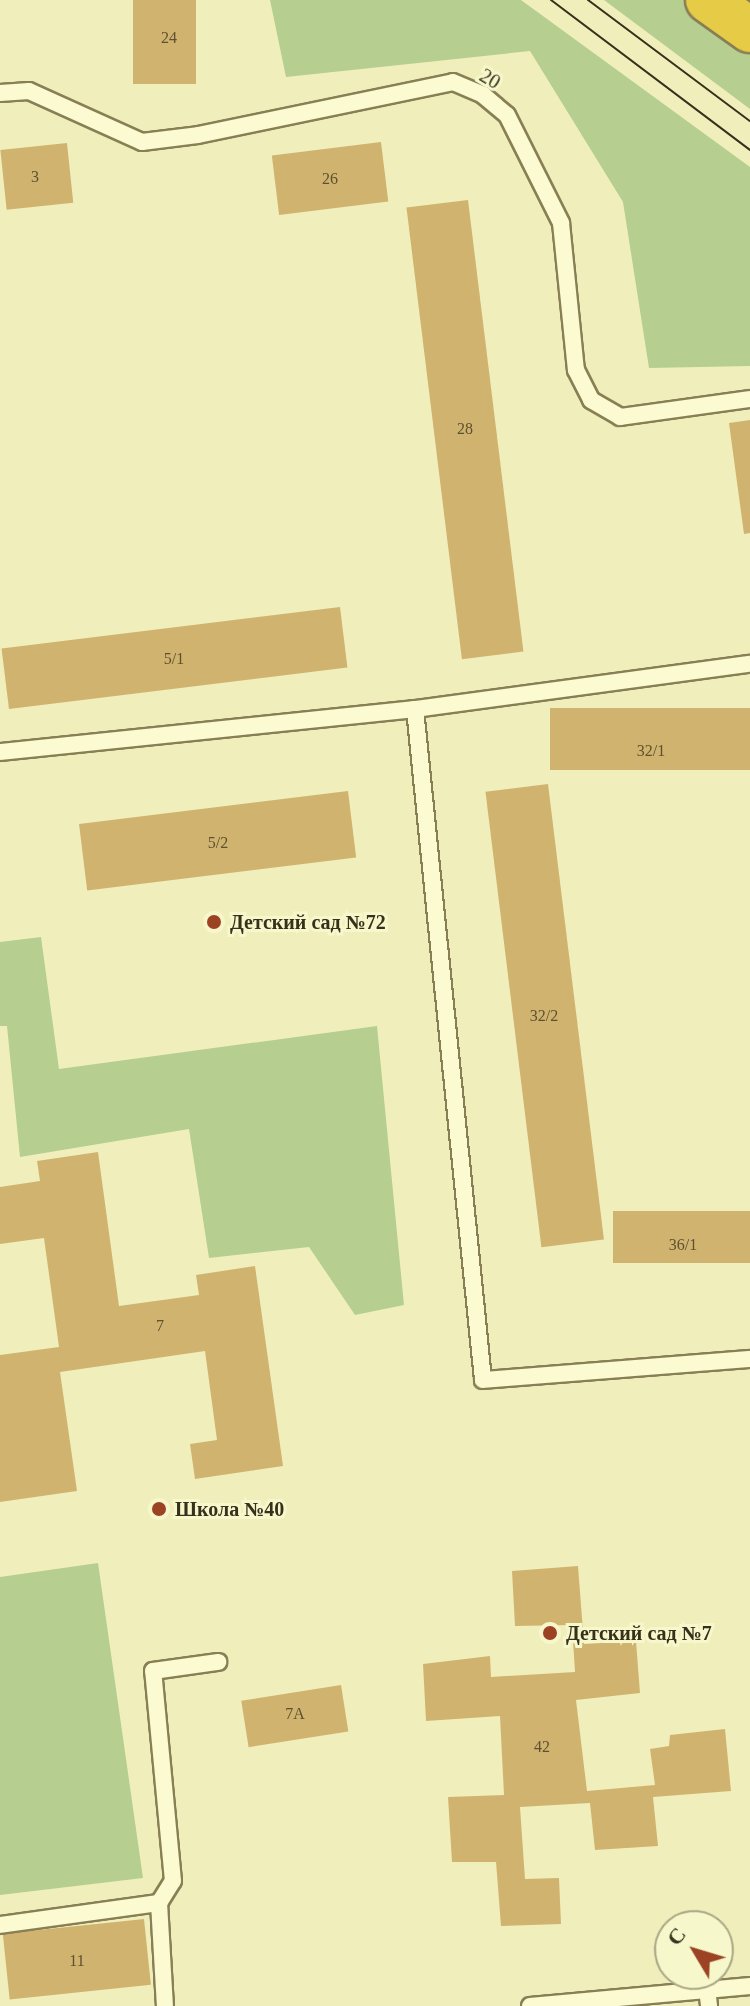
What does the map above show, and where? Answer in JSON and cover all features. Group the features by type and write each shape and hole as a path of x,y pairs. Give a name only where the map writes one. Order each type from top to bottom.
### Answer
{"highway":[{"path":"708,0 750,30"}],"lane":[{"name":"20","path":"0,93 29,91 142,142 198,135 453,82 483,95 507,115 561,223 576,370 591,400 620,417 750,399"},
{"path":"0,752 415,709 750,664"},
{"path":"415,709 483,1380 750,1359"},
{"path":"165,2006 159,1903 173,1881 153,1671 218,1662"},
{"path":"0,1925 159,1903"},
{"path":"530,2006 708,1998 750,1986"}],"green space":[{"path":"270,0 521,0 750,167 750,366 649,368 623,202 530,51 286,77"},
{"path":"604,0 688,0 750,46 750,109"},
{"path":"41,937 59,1069 377,1026 404,1305 355,1315 309,1247 209,1258 189,1129 20,1157 7,1026 0,1026 0,942"},
{"path":"98,1563 143,1878 0,1895 0,1577"}],"building":[{"path":"133,0 196,0 196,84 133,84"},
{"path":"381,142 388,202 279,215 272,155"},
{"path":"67,143 73,203 7,210 0,150"},
{"path":"468,200 523,652 462,659 406,208"},
{"path":"750,420 750,533 744,534 729,423"},
{"path":"340,607 347,668 9,709 2,649"},
{"path":"550,708 750,708 750,770 550,770"},
{"path":"548,784 604,1240 541,1247 485,792"},
{"path":"348,791 356,858 87,891 79,824"},
{"path":"98,1152 119,1306 199,1295 196,1275 255,1266 283,1466 195,1479 190,1444 217,1440 205,1351 60,1372 77,1491 0,1502 0,1355 59,1347 44,1238 0,1244 0,1187 40,1181 37,1161"},
{"path":"613,1211 750,1211 750,1263 613,1263"},
{"path":"578,1566 584,1644 636,1641 640,1693 576,1700 587,1791 655,1785 650,1749 669,1746 670,1735 725,1729 731,1791 653,1797 658,1846 595,1850 590,1803 520,1807 525,1879 559,1878 561,1924 501,1926 496,1862 452,1862 448,1797 504,1795 500,1716 426,1721 423,1664 490,1656 491,1677 575,1672 572,1625 515,1626 512,1571"},
{"path":"341,1685 348,1731 249,1747 241,1701"},
{"path":"144,1919 151,1985 10,1999 3,1934"}],"tram line":[{"path":"551,0 750,150"},
{"path":"588,0 750,121"}],"place":[{"name":"Детский сад №72","path":"214,922"},
{"name":"Школа №40","path":"159,1509"},
{"name":"Детский сад №7","path":"550,1633"}]}
